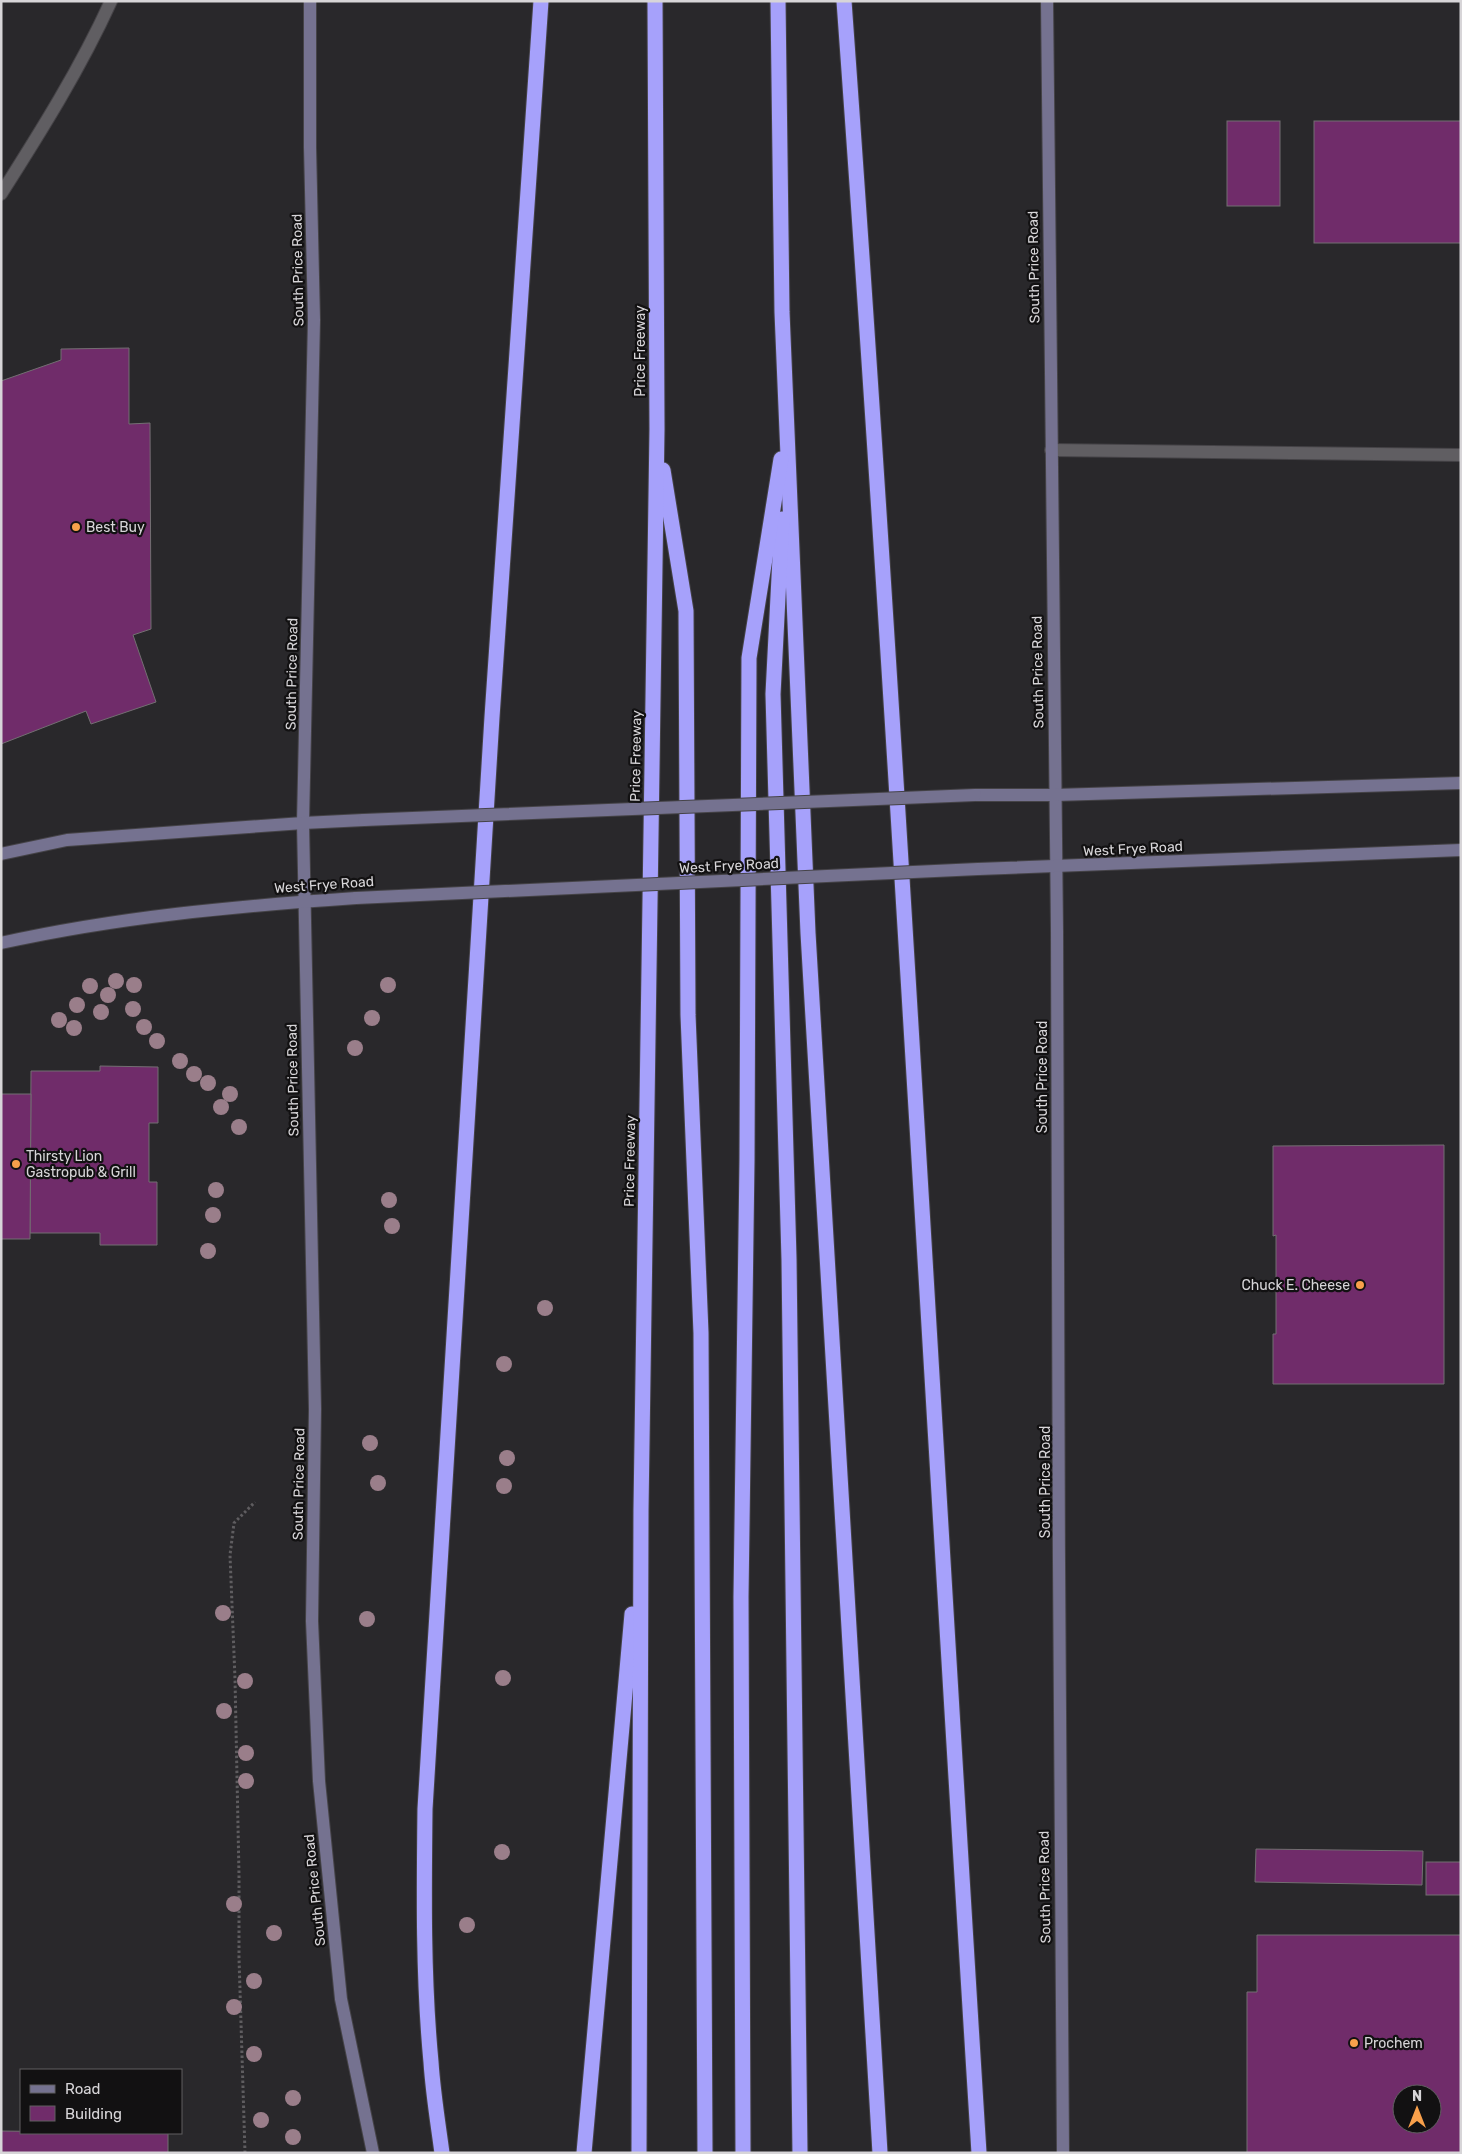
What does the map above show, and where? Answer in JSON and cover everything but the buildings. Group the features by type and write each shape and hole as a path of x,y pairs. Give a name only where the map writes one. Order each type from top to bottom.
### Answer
{"highway":[{"path":"442,2153 430,2063 426,1985 424,1906 425,1808 492,717 541,1"},
{"name":"Price Freeway","path":"641,1510 657,429 655,1"},
{"path":"778,1 782,312 808,933 880,2153"},
{"path":"844,1 871,378 908,960 939,1515 979,2153"},
{"path":"743,2153 741,1597 747,1160 749,658 787,425"},
{"path":"787,425 773,694 789,1259 800,2153"},
{"path":"657,429 686,611 688,1015 701,1333 705,2153"},
{"path":"584,2153 641,1510"},
{"path":"639,2153 641,1510"}],"main road":[{"name":"South Price Road","path":"310,1 310,148 314,320 303,823 315,1399 312,1621 316,1738 320,1791 342,1999 373,2153"},
{"name":"South Price Road","path":"1047,1 1056,867 1060,1493 1059,1850 1063,2153"},
{"path":"1,854 67,840 364,820 975,795 1055,795 1461,783"},
{"name":"West Frye Road","path":"1,943 48,932 173,913 304,901 978,869 1461,850"}],"street":[{"path":"1,194 50,117 96,34 111,1"},
{"path":"1051,450 1461,455"}],"path":[{"path":"245,2153 238,1958 235,1680 230,1555 234,1523 255,1502"}],"place":[{"name":"Best Buy","path":"76,527"},
{"name":"Thirsty Lion Gastropub & Grill","path":"16,1164"},
{"name":"Chuck E. Cheese","path":"1360,1285"},
{"name":"Prochem","path":"1354,2043"}]}
